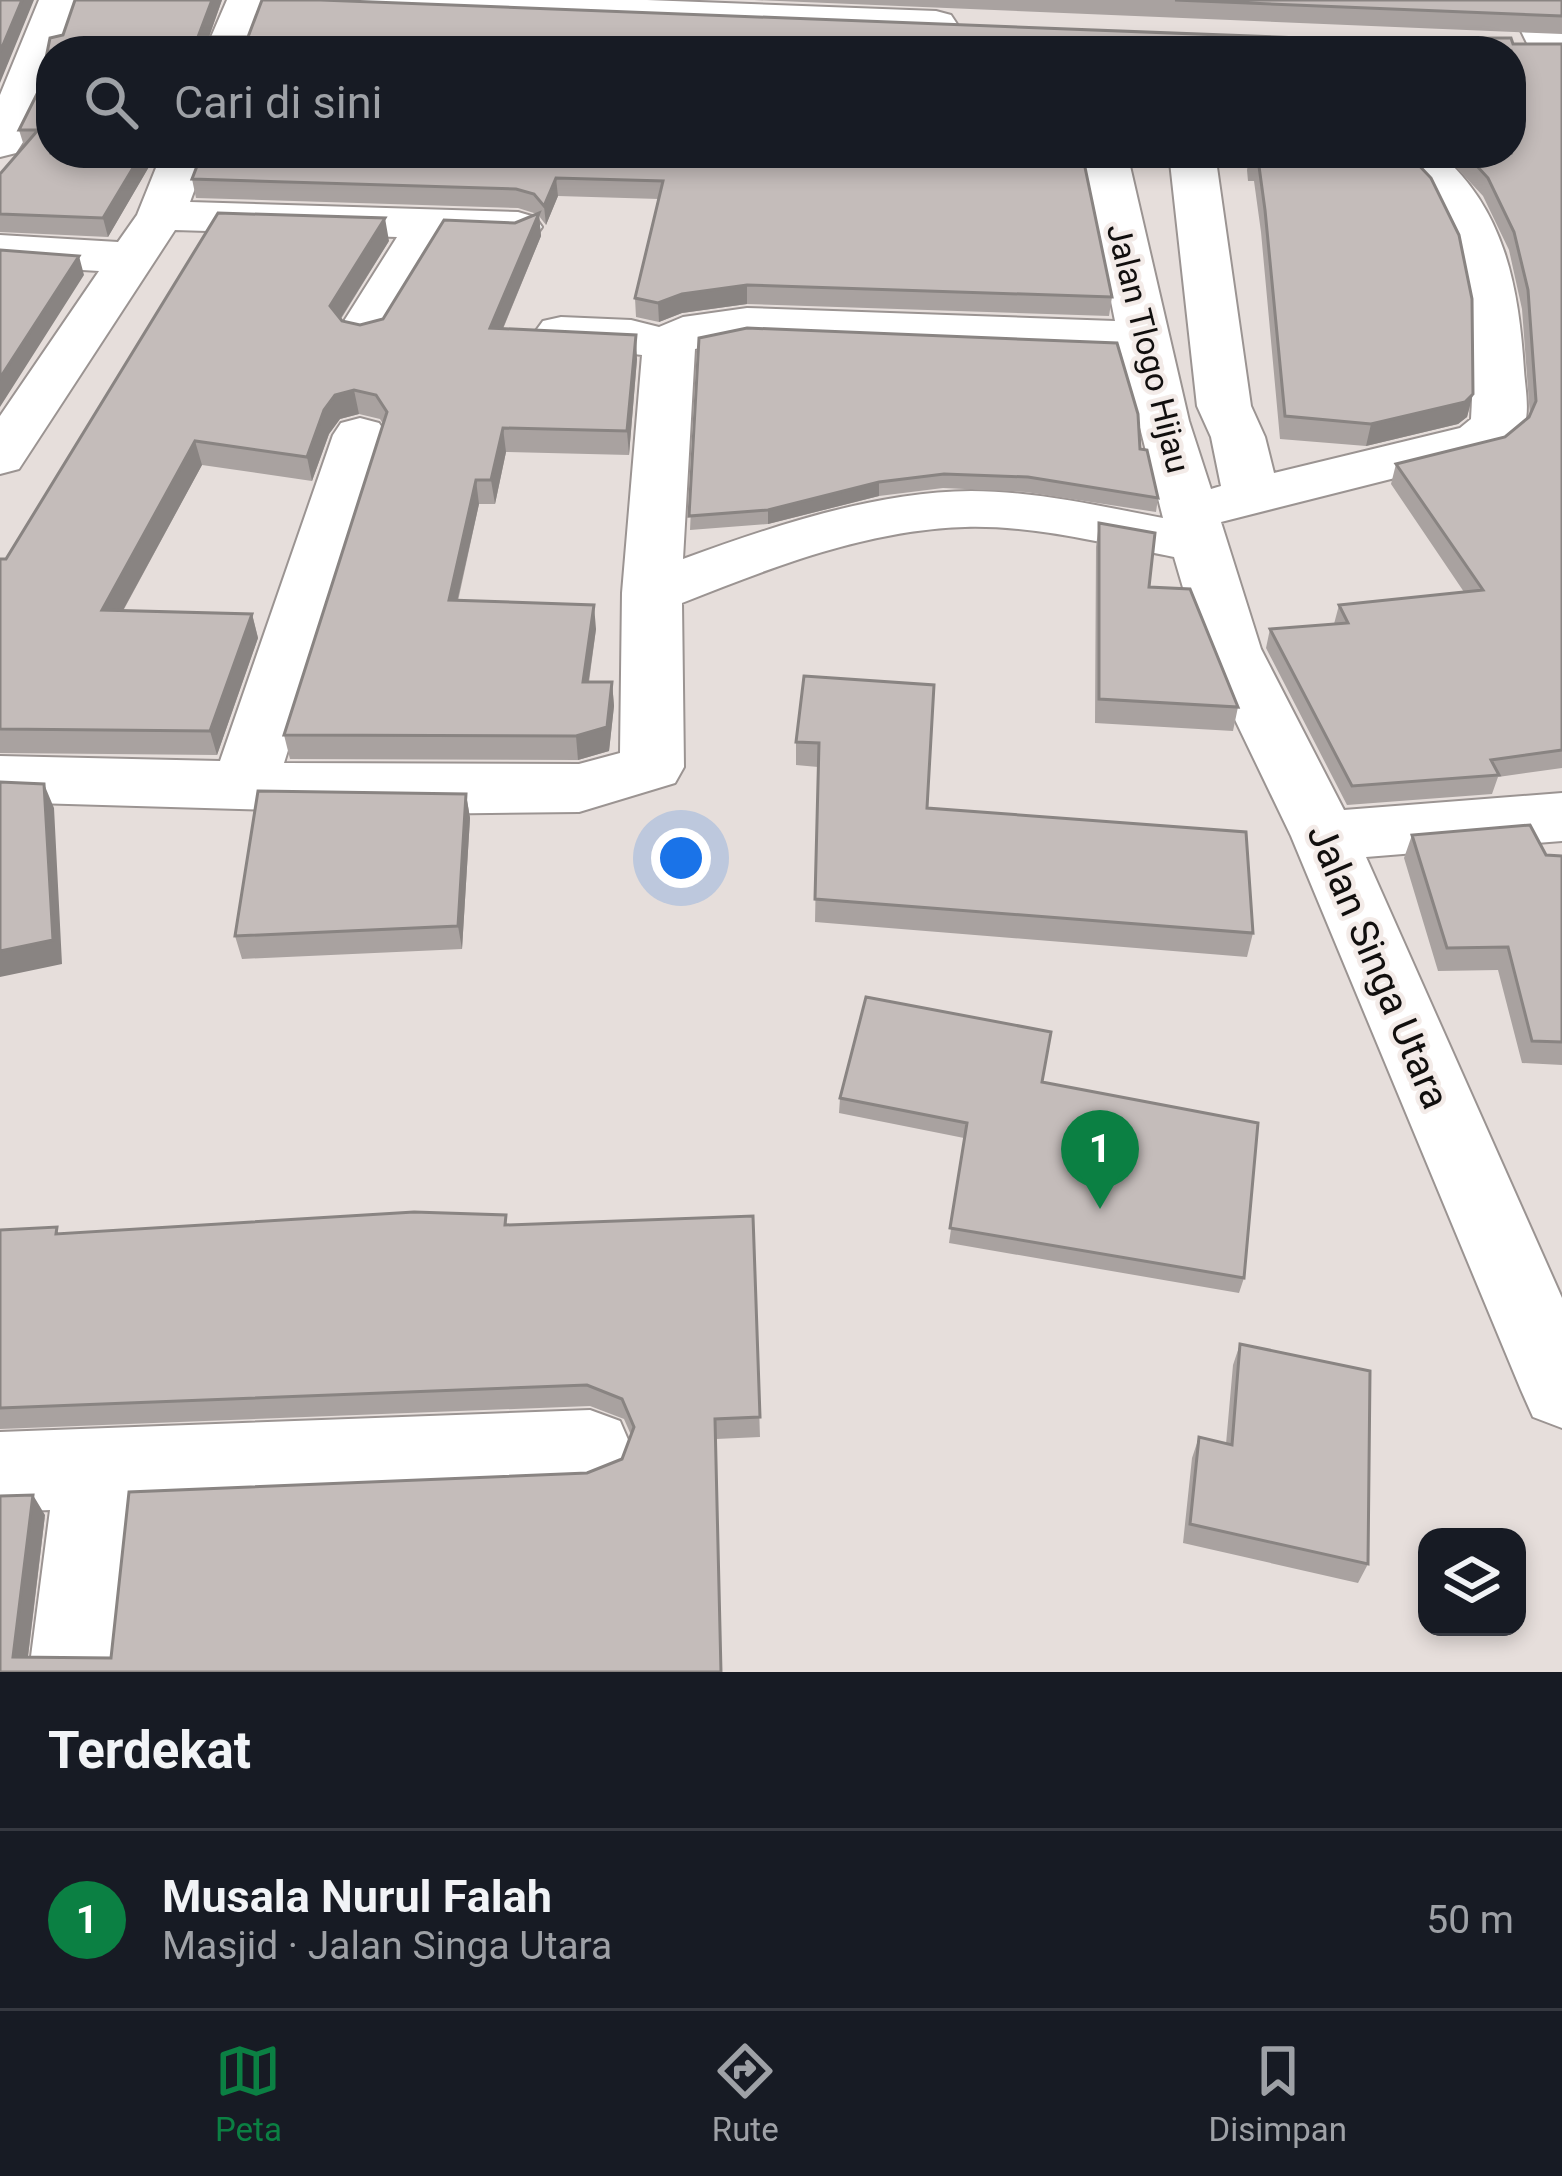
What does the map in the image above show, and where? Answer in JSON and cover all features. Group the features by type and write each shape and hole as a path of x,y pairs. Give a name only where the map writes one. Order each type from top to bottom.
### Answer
{"street":[{"path":"233,36 248,0"},
{"path":"322,0 969,26"},
{"path":"1527,0 1557,59"},
{"path":"0,38 54,20"},
{"path":"1526,52 1557,59"},
{"path":"0,143 36,61"},
{"path":"0,457 161,215 179,168"},
{"name":"Jalan Tlogo Hijau","path":"1107,168 1143,338 1194,528"},
{"path":"1194,168 1225,406 1238,437 1251,496"},
{"path":"652,593 742,557 806,538 940,511 1194,528 1251,496 1479,440 1498,424 1502,385 1482,247 1429,168"},
{"path":"161,215 518,227"},
{"path":"365,329 428,227"},
{"path":"0,250 132,259"},
{"path":"0,779 409,790 579,788 652,767 652,593 669,346 683,332 747,323 1143,338"},
{"path":"561,332 632,335 669,346"},
{"path":"245,783 360,435"},
{"name":"Jalan Singa Utara","path":"1194,528 1231,650 1324,836 1562,1390"},
{"path":"1324,836 1562,817"},
{"path":"0,1472 590,1449"},
{"path":"74,1672 97,1468"}],"building":[{"path":"0,0 22,0 0,52"},
{"path":"75,0 212,0 198,36 59,36"},
{"path":"262,0 1249,36 248,36"},
{"path":"1175,0 1562,0 1562,16"},
{"path":"1526,44 1562,44 1562,750 1491,760 1499,775 1352,786 1270,629 1348,623 1339,605 1483,590 1396,464 1505,437 1529,417 1536,401 1528,290 1514,232 1479,168 1526,168"},
{"path":"36,96 36,130 19,130"},
{"path":"36,132 36,168 133,168 103,218 0,214 0,174"},
{"path":"196,168 1085,168 1112,297 747,285 682,294 658,303 635,298 663,181 556,178 544,206 534,194 516,189 192,179"},
{"path":"1259,168 1421,168 1459,235 1472,299 1473,394 1465,402 1371,424 1285,416"},
{"path":"218,213 385,218 330,306 342,321 360,325 383,319 444,220 515,223 539,213 490,328 636,335 627,431 503,428 491,480 476,480 449,600 594,605 583,682 612,682 607,727 576,736 284,735 387,412 376,395 354,390 335,395 324,410 307,457 195,441 102,610 252,614 210,731 0,729 0,559 6,559"},
{"path":"0,250 79,256 0,378"},
{"path":"747,328 1117,343 1138,414 1140,449 1147,450 1158,498 1028,477 944,474 879,482 768,510 689,516 699,338"},
{"path":"1099,523 1155,533 1149,587 1190,589 1238,707 1099,699"},
{"path":"804,676 934,685 927,808 1246,832 1253,933 815,899 819,743 796,742"},
{"path":"0,782 44,784 53,940 0,951"},
{"path":"258,791 466,794 458,926 235,936"},
{"path":"1530,825 1546,855 1562,856 1562,1042 1532,1041 1508,947 1447,948 1412,835"},
{"path":"866,997 1051,1032 1042,1082 1258,1123 1244,1278 950,1228 967,1123 840,1098"},
{"path":"414,1212 506,1215 505,1225 753,1216 760,1417 715,1419 721,1672 0,1672 0,1496 33,1495 13,1657 111,1658 129,1492 587,1473 622,1459 634,1427 622,1399 587,1385 0,1408 0,1230 57,1227 56,1234"},
{"path":"1240,1344 1370,1371 1368,1564 1190,1524 1199,1437 1232,1445"}],"place":[{"name":"Musala Nurul Falah","path":"1100,1209"}]}
